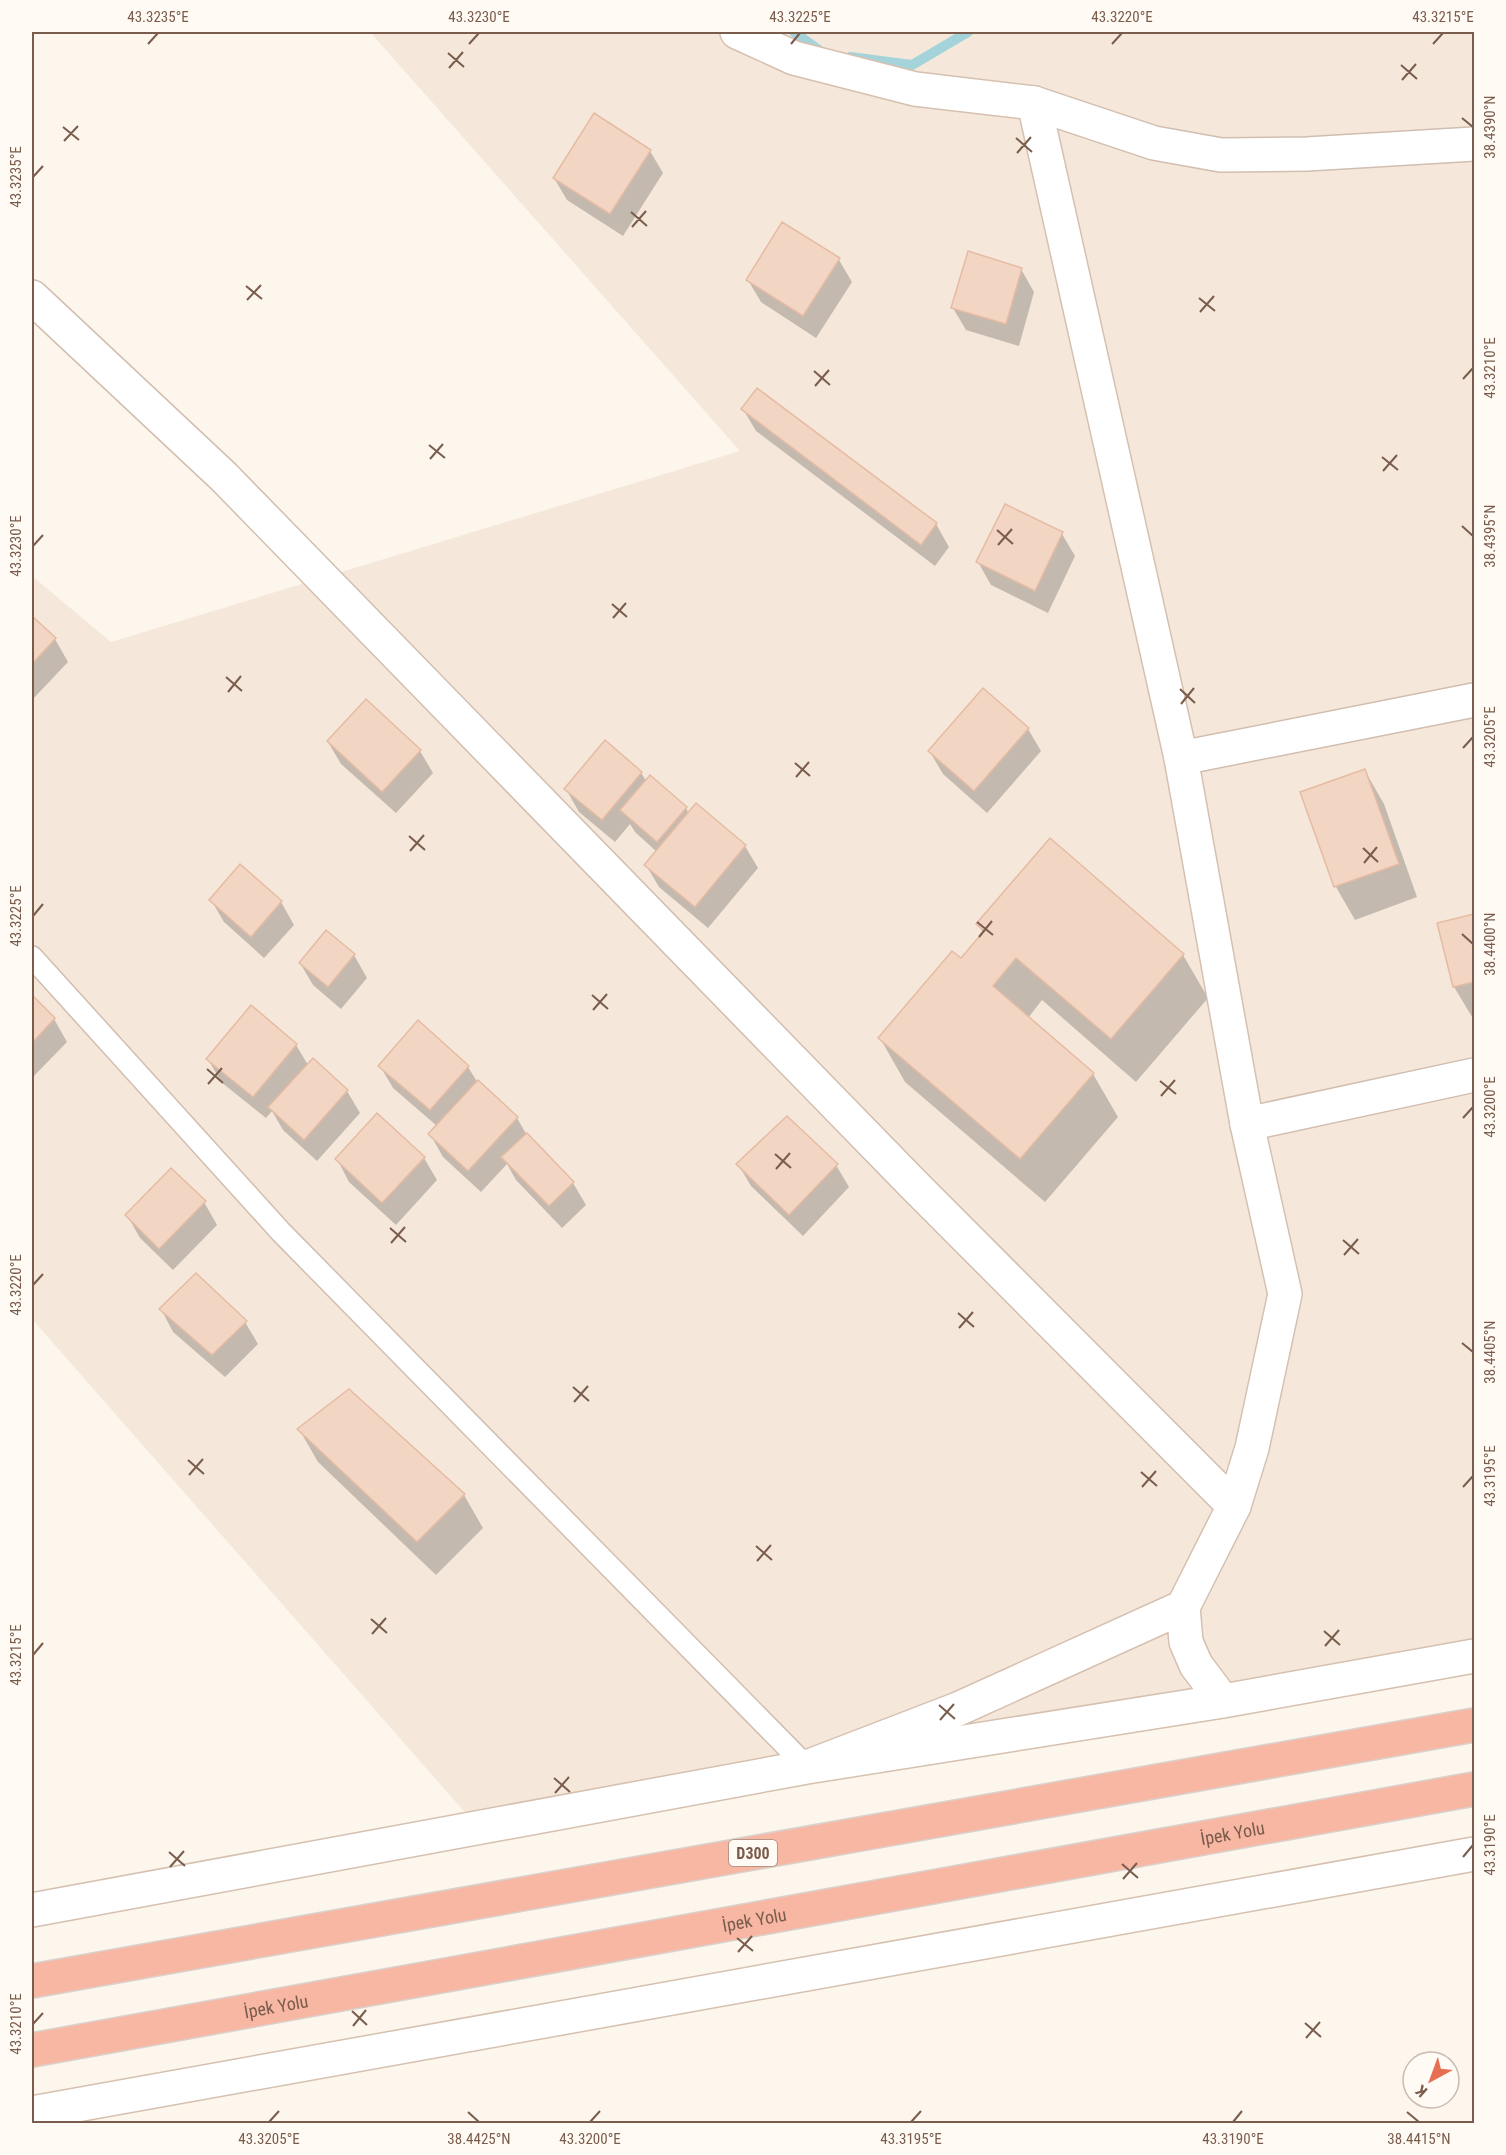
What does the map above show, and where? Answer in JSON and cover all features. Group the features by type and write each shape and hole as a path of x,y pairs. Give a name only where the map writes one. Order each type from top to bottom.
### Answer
{"highway":[{"name":"D300","path":"32,1981 1474,1725"},
{"name":"İpek Yolu","path":"32,2050 1474,1789"}],"street":[{"path":"737,32 794,58 915,88 1034,104 1155,143 1221,155 1306,154 1474,144"},
{"path":"1034,104 1181,758 1247,1124 1285,1294 1252,1448 1234,1506 1183,1607 1186,1642 1196,1665 1223,1701"},
{"path":"32,297 224,477 914,1185 1234,1506"},
{"path":"1181,758 1474,700"},
{"path":"1247,1124 1474,1075"},
{"path":"807,1767 958,1709 1183,1607"},
{"path":"32,1910 807,1767 1223,1701 1474,1656"},
{"path":"32,2113 1474,1854"}],"lane":[{"path":"32,957 281,1232 807,1767"}],"shaded area":[{"path":"370,32 1474,32 1474,1644 483,1833 32,1319 32,576 111,642 740,451"}],"building":[{"path":"594,113 651,150 610,214 553,178"},
{"path":"782,222 840,258 803,316 746,280"},
{"path":"968,251 1022,268 1006,324 951,308"},
{"path":"757,388 937,523 921,545 741,409"},
{"path":"1005,504 1063,532 1035,591 976,562"},
{"path":"32,616 56,638 32,664"},
{"path":"983,688 1029,728 974,791 928,751"},
{"path":"366,699 421,750 382,792 327,741"},
{"path":"605,740 642,772 602,820 564,789"},
{"path":"1365,769 1399,864 1334,887 1300,792"},
{"path":"650,775 687,807 657,842 620,810"},
{"path":"696,803 746,845 695,907 644,865"},
{"path":"1050,838 1184,954 1111,1039 1016,958 993,986 1094,1073 1020,1159 878,1038 952,951 961,958 984,931 976,924"},
{"path":"240,864 282,901 251,937 209,900"},
{"path":"1474,914 1474,982 1453,987 1437,923"},
{"path":"326,930 355,954 328,987 299,963"},
{"path":"32,995 55,1018 32,1043"},
{"path":"251,1005 297,1044 253,1097 206,1059"},
{"path":"418,1020 469,1066 430,1110 378,1066"},
{"path":"313,1058 348,1090 304,1140 268,1107"},
{"path":"478,1080 518,1117 468,1171 428,1134"},
{"path":"377,1113 425,1157 382,1203 335,1159"},
{"path":"787,1116 838,1164 789,1215 736,1164"},
{"path":"527,1133 574,1182 549,1206 501,1157"},
{"path":"171,1168 206,1201 159,1249 125,1215"},
{"path":"196,1273 247,1321 212,1355 159,1309"},
{"path":"349,1389 465,1494 417,1542 297,1429"}],"waterway":[{"path":"794,32 823,53"},
{"path":"850,57 912,65 968,32"}]}
